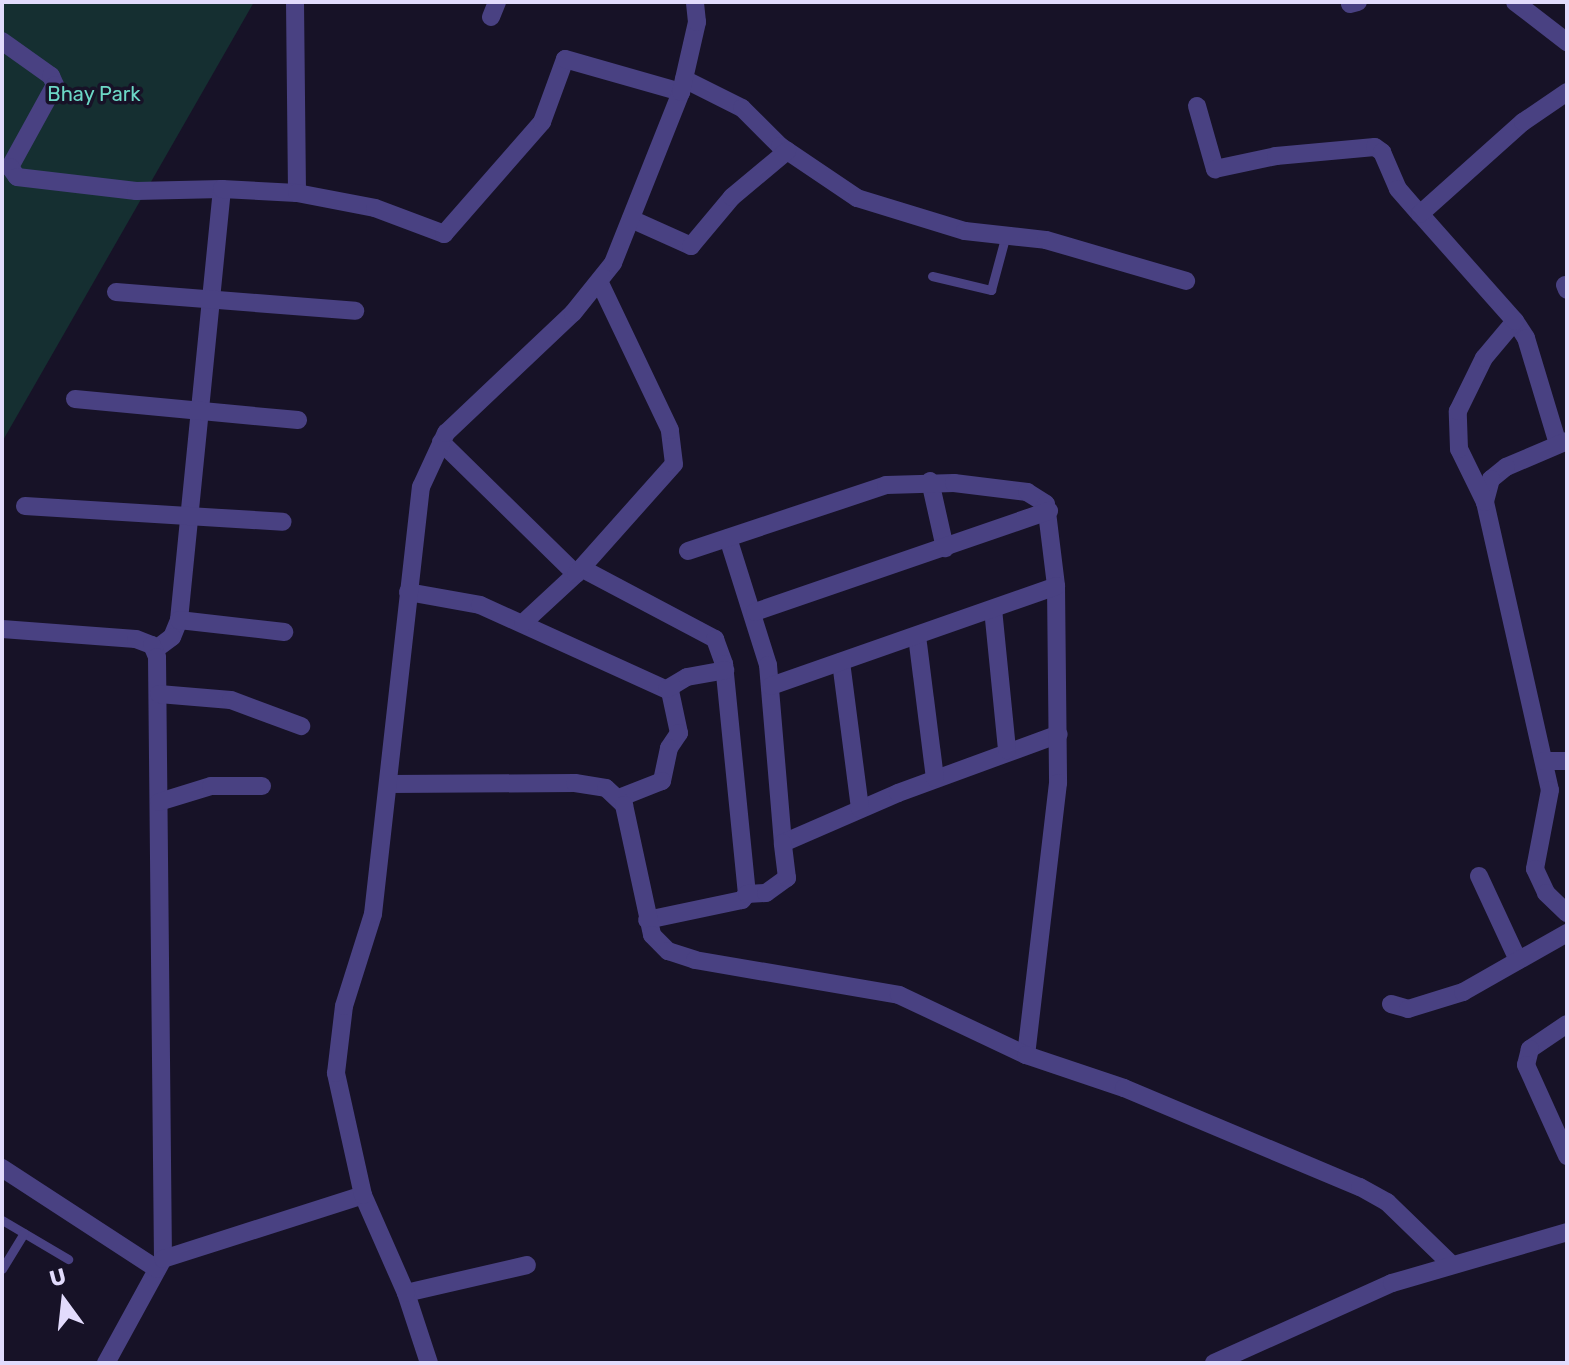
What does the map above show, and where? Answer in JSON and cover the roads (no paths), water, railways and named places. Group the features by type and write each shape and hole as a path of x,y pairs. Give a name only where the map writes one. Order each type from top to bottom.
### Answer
{"street":[{"path":"295,2 297,193"},
{"path":"429,1363 406,1293 363,1195 338,1093 337,1039 370,933 421,487 441,442 498,379 600,283 631,219 683,86 697,22 695,2"},
{"path":"1515,2 1567,42"},
{"path":"2,41 51,76 55,85 10,167 17,177 136,191 222,189 297,193 382,209 444,234 542,122 565,59 683,86 742,108 787,151 857,198 1005,238 1046,240 1186,281"},
{"path":"1420,214 1523,122 1567,92"},
{"path":"1197,106 1215,169 1276,156 1375,147 1382,152 1398,189 1515,321 1526,338 1562,443 1506,467 1491,479 1485,502"},
{"path":"631,219 691,246 732,197 787,151"},
{"path":"155,650 172,637 179,620 214,300 222,189"},
{"path":"523,623 578,571 664,480 675,456 670,430 600,283"},
{"path":"116,292 355,311"},
{"path":"1515,321 1484,358 1458,411 1459,449 1485,502 1550,790 1535,869 1546,893 1567,913"},
{"path":"75,399 298,420"},
{"path":"441,442 578,571 715,639 725,670 747,894 742,900 647,920"},
{"path":"930,481 945,548"},
{"path":"688,551 886,485 930,481 1027,492 1038,495 1049,511 1056,586 1059,734 1026,1055"},
{"path":"25,506 283,522"},
{"path":"755,612 1049,511"},
{"path":"728,538 755,612 771,686 787,878 766,893 747,894"},
{"path":"771,686 1056,586"},
{"path":"408,592 480,605 667,689 676,703 679,733 669,748 662,781 619,798"},
{"path":"993,609 1007,750"},
{"path":"179,620 284,632"},
{"path":"2,629 136,639 155,650"},
{"path":"917,636 935,778"},
{"path":"106,1363 160,1264 159,694 155,650"},
{"path":"841,662 860,809"},
{"path":"667,689 687,677 725,670"},
{"path":"159,694 231,700 301,726"},
{"path":"783,843 935,778 1059,734"},
{"path":"1544,761 1567,761"},
{"path":"389,784 575,783 606,788 619,798 647,920 658,945 678,955 899,995 1026,1055 1124,1088 1360,1187 1387,1202 1450,1263"},
{"path":"159,802 211,786 262,786"},
{"path":"1479,876 1518,960"},
{"path":"1391,1004 1408,1009 1436,1003 1567,933"},
{"path":"1567,1024 1530,1049 1526,1065 1567,1156"},
{"path":"2,1168 160,1264"},
{"path":"160,1264 363,1195"},
{"path":"1214,1363 1338,1304 1450,1263 1567,1232"},
{"path":"406,1293 527,1265"}],"lane":[{"path":"932,276 992,290 1005,238"},
{"path":"2,1220 68,1259"},
{"path":"2,1269 24,1233"}],"park label":[{"name":"Bhay Park","path":"94,94"}]}
